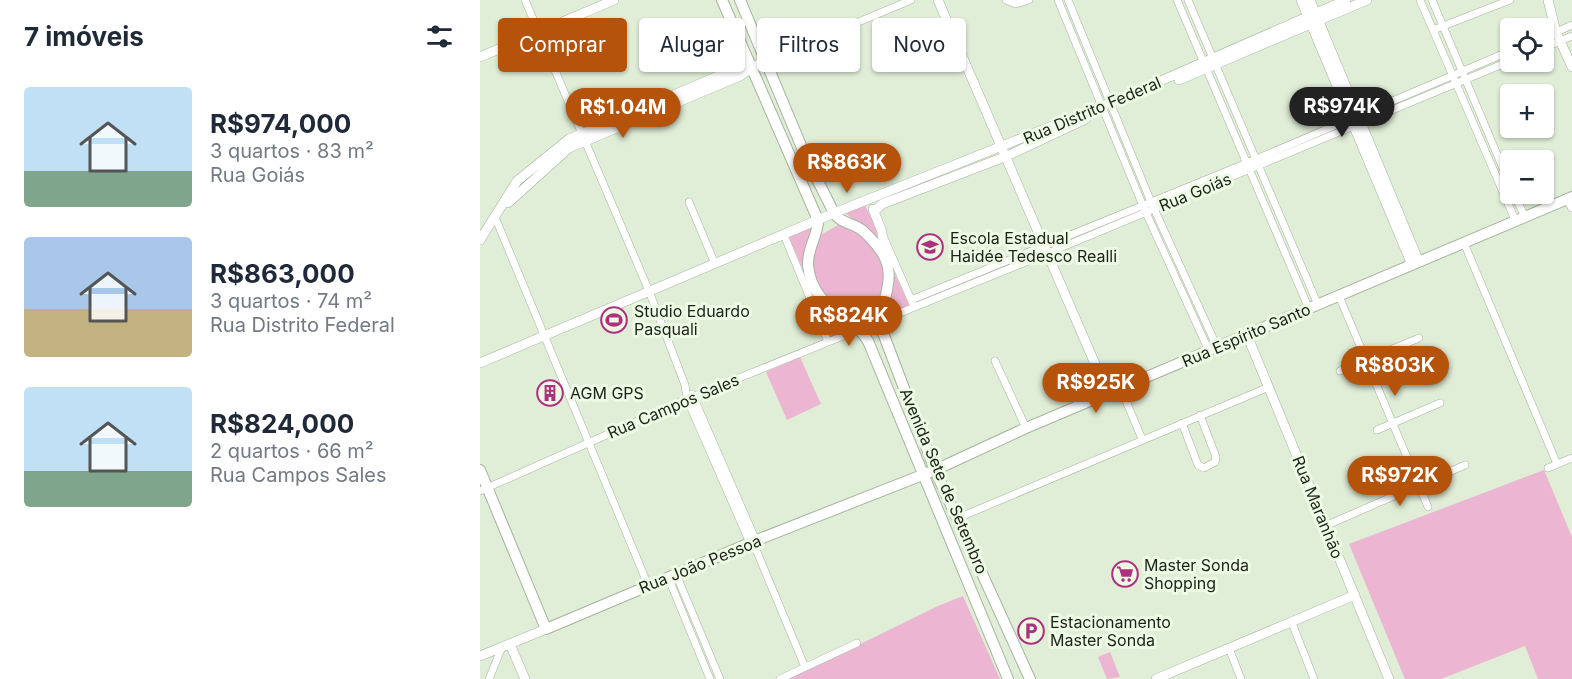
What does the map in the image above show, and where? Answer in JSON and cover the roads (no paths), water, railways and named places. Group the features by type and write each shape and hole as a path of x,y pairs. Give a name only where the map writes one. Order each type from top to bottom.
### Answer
{"main road":[{"path":"722,0 818,224 836,216"},
{"path":"740,0 757,41"},
{"path":"770,72 805,155 836,216 861,229 884,257 889,277 887,299 881,317 857,327"},
{"path":"793,162 805,155"},
{"name":"Rua Espírito Santo","path":"921,476 1026,428 1415,263 1520,219 1571,201"},
{"name":"Avenida Sete de Setembro","path":"818,224 808,248 811,276 816,291 833,311 857,327 868,341 921,476 1006,674"},
{"name":"Avenida Sete de Setembro","path":"881,317 935,470 1030,679"},
{"path":"480,470 482,488 546,628"},
{"name":"Rua João Pessoa","path":"546,628 921,476"},
{"path":"942,524 958,518"},
{"path":"1006,674 1023,661"}],"street":[{"path":"525,0 533,18"},
{"path":"570,18 614,0"},
{"path":"860,21 911,0"},
{"path":"938,0 1108,394"},
{"path":"1006,0 1016,4 1029,0"},
{"path":"1058,0 1153,205 1213,349"},
{"path":"1068,0 1144,209 1213,349"},
{"path":"1177,0 1210,63 1257,163 1314,307"},
{"path":"1188,0 1249,166 1314,307"},
{"path":"1301,0 1313,18 1335,70 1360,118 1387,195 1415,263"},
{"path":"1310,0 1313,18"},
{"name":"Rua Distrito Federal","path":"836,216 874,207 1313,18 1346,0"},
{"name":"Rua Distrito Federal","path":"1313,18 1367,0"},
{"path":"1420,0 1500,188"},
{"path":"1432,0 1500,161"},
{"path":"1433,30 1442,24 1510,0"},
{"path":"1548,0 1558,37 1572,67"},
{"path":"1554,40 1572,25"},
{"path":"1554,37 1572,36"},
{"path":"480,57 498,49"},
{"name":"Rua Goiás","path":"1406,100 1452,76 1500,55"},
{"path":"480,240 495,217 524,187 582,136 740,76 757,65"},
{"name":"Rua Goiás","path":"881,317 1257,163 1360,118 1456,84 1500,65"},
{"path":"1335,70 1350,123 1387,195"},
{"path":"556,72 805,667"},
{"path":"1483,151 1494,146"},
{"path":"689,202 716,264"},
{"path":"1510,204 1520,219"},
{"path":"1516,204 1520,219"},
{"path":"874,207 882,232 913,303"},
{"path":"495,217 648,585"},
{"path":"480,363 784,235 818,224"},
{"path":"882,232 884,257 900,276"},
{"path":"784,235 828,342"},
{"path":"1464,243 1557,464"},
{"path":"797,267 811,276"},
{"path":"814,309 816,291"},
{"path":"1339,296 1428,507"},
{"name":"Rua Campos Sales","path":"482,488 828,342 857,327"},
{"name":"Rua Maranhão","path":"1247,335 1389,679"},
{"path":"1340,371 1419,338"},
{"path":"995,361 1026,428"},
{"path":"958,518 1269,387"},
{"path":"1121,388 1142,440"},
{"path":"1377,430 1440,403"},
{"path":"1182,423 1198,465 1204,468 1215,462 1216,457 1200,415"},
{"path":"1548,468 1572,458"},
{"path":"1325,526 1465,465"},
{"path":"672,576 710,679"},
{"path":"672,576 720,679"},
{"path":"1162,678 1355,595"},
{"path":"1292,623 1314,679"},
{"name":"Rua João Pessoa","path":"480,656 546,628"},
{"path":"780,679 857,643"},
{"path":"489,679 506,645"},
{"path":"506,645 525,679"},
{"path":"1229,648 1241,679"}],"place":[{"name":"Escola Estadual Haidée Tedesco Realli","path":"930,247"},
{"name":"Studio Eduardo Pasquali","path":"614,320"},
{"name":"AGM GPS","path":"550,393"},
{"name":"Master Sonda Shopping","path":"1125,574"},
{"name":"Estacionamento Master Sonda","path":"1031,631"}]}
